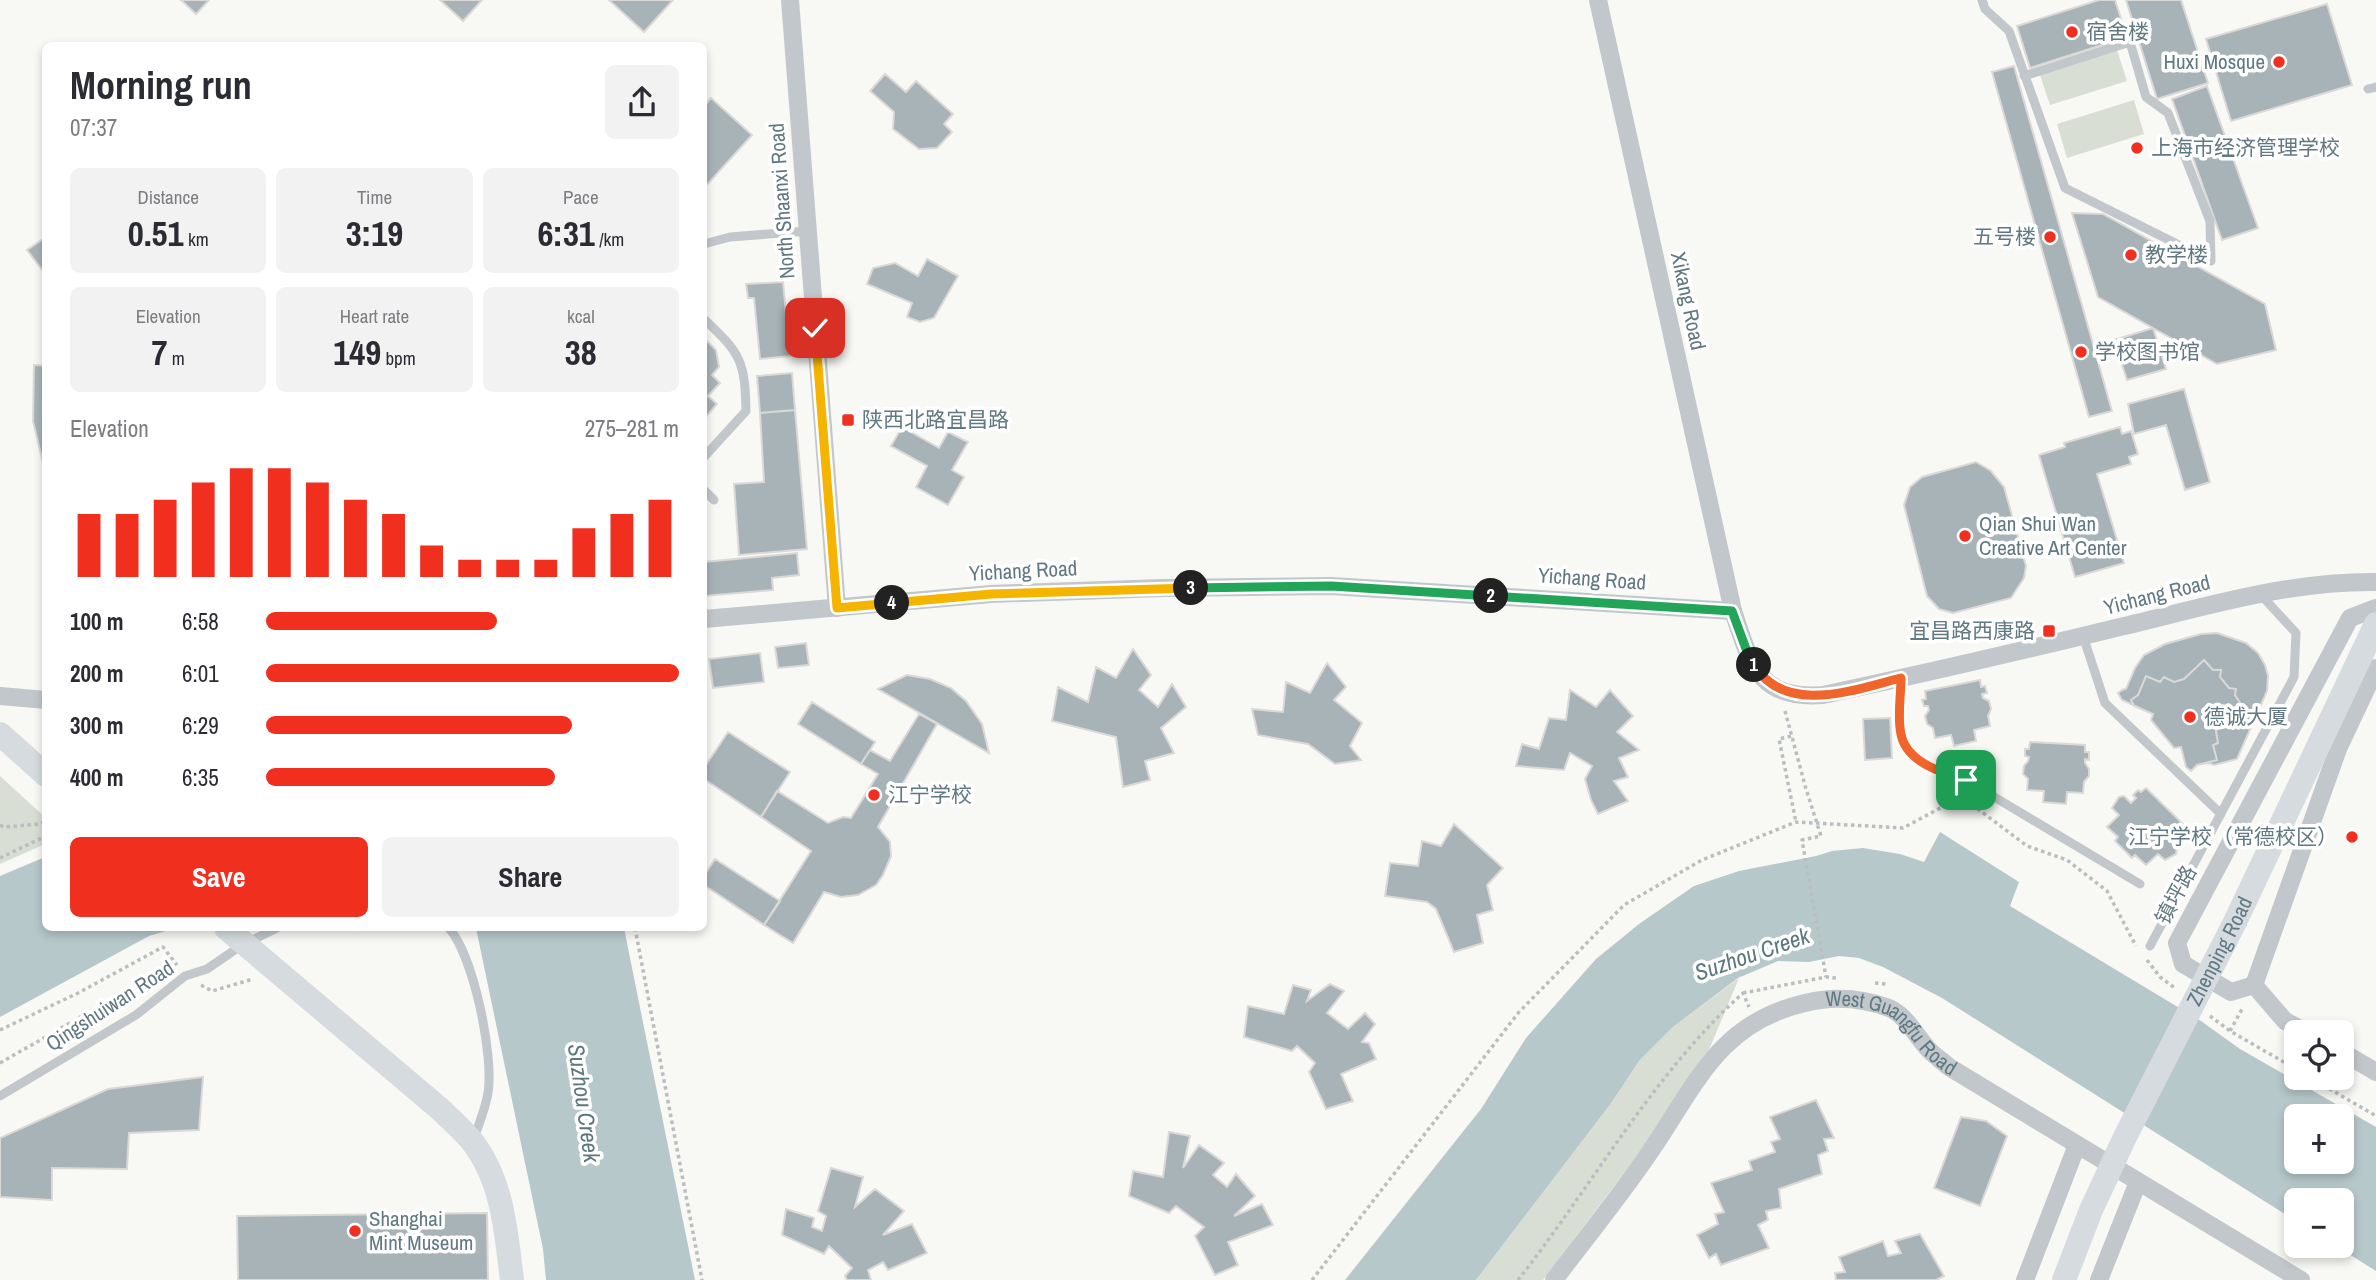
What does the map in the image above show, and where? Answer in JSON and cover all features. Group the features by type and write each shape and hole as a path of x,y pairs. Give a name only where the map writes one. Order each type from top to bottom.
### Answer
{"main road":[{"name":"Zhenping Road","path":"2064,1280 2091,1210 2125,1137 2235,922 2376,624"},
{"path":"0,734 42,771"},
{"path":"230,931 440,1109 472,1141 492,1176 503,1209 512,1280"}],"street":[{"name":"North Shaanxi Road","path":"790,0 837,608"},
{"name":"Xikang Road","path":"1598,0 1732,611"},
{"name":"Yichang Road","path":"1779,690 1801,696 1824,695 2274,590 2346,582 2376,582"},
{"name":"Yichang Road","path":"707,619 991,594 1331,586 1732,611"},
{"name":"镇坪路","path":"2254,985 2231,992 2183,964 2176,943 2350,618 2376,608"},
{"path":"1732,611 1749,657 1762,678 1779,690"},
{"name":"Zhenping Road","path":"2254,985 2338,749 2376,668"},
{"path":"0,696 42,700"},
{"path":"2254,985 2284,1020"},
{"name":"West Guangfu Road","path":"1554,1280 1649,1154 1723,1046 1746,1026 1781,1008 1816,1000 1851,999 1891,1009 1906,1021 1930,1051 1949,1067 2301,1280"},
{"path":"2354,1059 2376,1072"},
{"path":"2025,1280 2077,1145"},
{"path":"2099,1280 2138,1182"}],"lane":[{"path":"1982,0 1985,9 2009,31 2024,76 2065,188 2211,261 2210,221 2168,113 2146,97 2130,42 2024,76"},
{"path":"707,243 730,237 808,230"},
{"path":"707,322 731,345 742,364 746,411 707,454"},
{"path":"707,493 714,500"},
{"path":"2150,946 2294,677 2296,633 2260,593"},
{"path":"2083,636 2105,703 2221,814"},
{"path":"1901,678 1901,734 1907,748 1924,764 1966,780 2140,884"},
{"name":"Qingshuiwan Road","path":"0,1096 136,1015 185,976 207,969 242,944 270,931"},
{"path":"451,931 466,955 474,980 490,1063 488,1092 472,1141"}],"path":[{"path":"1779,690 1821,836 1802,840 1826,977"},
{"path":"1791,736 1779,739 1796,822"},
{"path":"1312,1280 1519,1012 1624,905 1702,860 1796,822 1903,828 1944,806 1974,806 2027,846 2067,860 2107,891 2138,949"},
{"path":"0,825 4,827 42,823"},
{"path":"0,858 42,838"},
{"path":"636,931 702,1280"},
{"path":"0,1030 78,993 163,947 185,976"},
{"path":"2146,958 2160,977 2180,992"},
{"path":"0,1063 175,962"},
{"path":"212,991 259,977"},
{"path":"1518,1280 1689,1047 1743,993 1756,1021"},
{"path":"2210,1016 2230,1031 2284,1062"},
{"path":"2332,1090 2376,1116"}],"shaded area":[{"path":"2116,47 2127,81 2050,105 2039,72"},
{"path":"2134,100 2144,134 2067,158 2057,124"},
{"path":"0,776 42,814 42,845 0,864"},
{"path":"1739,978 1699,1074 1543,1280 1476,1280 1612,1102 1639,1061 1673,1027"}],"water":[{"name":"Suzhou Creek","path":"1940,832 2019,882 2010,906 2284,1074 2284,1090 2311,1090 2336,1104 2284,1104 2284,1174 2354,1174 2354,1114 2376,1127 2376,1271 2354,1257 2354,1188 2284,1188 2284,1213 1942,998 1883,967 1859,958 1839,956 1809,962 1778,961 1738,978 1673,1027 1639,1061 1612,1102 1476,1280 1345,1280 1481,1109 1526,1038 1596,959 1639,924 1694,886 1739,871 1832,851 1863,848 1900,854 1924,862"},
{"path":"42,858 42,931 166,931 149,936 0,1017 0,876"},
{"name":"Suzhou Creek","path":"477,931 625,931 695,1280 546,1280 543,1249"}],"building":[{"path":"181,0 209,0 196,14"},
{"path":"440,0 482,0 463,21"},
{"path":"609,0 673,0 644,32"},
{"name":"宿舍楼","path":"2099,0 2115,0 2127,37 2030,68 2017,26"},
{"path":"2126,0 2181,0 2208,83 2157,99"},
{"name":"Huxi Mosque","path":"2327,4 2352,85 2231,121 2206,39"},
{"name":"五号楼","path":"2014,66 2112,411 2089,417 1992,72"},
{"path":"885,74 906,92 916,81 953,114 944,124 952,132 937,148 919,149 893,129 894,112 870,91"},
{"path":"2207,86 2258,228 2222,240 2172,99"},
{"path":"711,98 752,135 707,185 707,103"},
{"name":"教学楼","path":"2072,213 2103,214 2265,304 2276,350 2217,364 2098,297"},
{"path":"42,240 42,270 27,250"},
{"path":"927,259 958,276 934,318 920,322 907,317 912,303 867,284 873,268 895,263 918,276"},
{"path":"783,282 790,356 760,359 754,298 748,298 746,284"},
{"path":"2153,328 2166,369 2127,380 2114,340"},
{"path":"707,341 716,350 719,367 712,375 720,383 708,396 717,404 707,416"},
{"path":"34,365 42,366 42,459 33,421"},
{"path":"792,373 795,410 760,413 757,376"},
{"path":"2184,389 2210,482 2185,490 2166,425 2134,434 2128,404"},
{"path":"795,410 807,549 739,555 734,484 764,482 760,413"},
{"path":"902,427 939,448 948,432 968,442 952,470 964,477 948,505 916,487 927,466 891,446"},
{"path":"2120,427 2122,434 2131,431 2138,454 2129,457 2131,464 2097,474 2124,563 2075,577 2039,455 2065,447 2064,443"},
{"name":"Qian Shui Wan Creative Art Center","path":"1976,462 1991,471 2004,487 2026,566 2024,578 2011,598 1953,613 1939,609 1927,596 1904,505 1910,487 1922,477"},
{"path":"797,553 799,575 772,578 773,590 707,596 707,562"},
{"path":"2217,633 2246,643 2258,653 2268,676 2267,691 2237,759 2214,765 2197,765 2191,771 2186,767 2181,747 2174,748 2151,720 2153,714 2122,700 2118,693 2126,689 2144,655 2165,644 2201,634"},
{"path":"806,643 809,665 778,668 775,647"},
{"path":"1133,649 1151,675 1139,690 1158,707 1172,684 1186,707 1161,728 1174,753 1145,761 1150,780 1123,787 1116,737 1052,721 1058,687 1088,702 1096,667 1116,678"},
{"path":"760,653 764,682 713,688 709,659"},
{"name":"德诚大厦","path":"2204,660 2213,670 2221,670 2220,677 2229,688 2236,689 2235,695 2242,706 2220,722 2216,731 2218,743 2213,745 2217,760 2197,765 2191,771 2186,767 2181,747 2174,748 2151,720 2153,714 2134,706 2131,700 2138,695 2146,676 2160,682 2164,677 2174,682 2184,679"},
{"path":"1327,663 1346,687 1334,700 1362,723 1350,746 1361,760 1335,764 1308,744 1258,735 1252,709 1283,712 1286,682 1310,693"},
{"path":"907,675 930,679 951,688 966,701 982,724 989,753 878,689"},
{"path":"1980,680 1981,687 1985,686 1987,693 1982,694 1983,698 1989,701 1991,709 1988,716 1990,726 1974,730 1976,741 1954,746 1951,735 1935,738 1933,728 1927,724 1925,716 1929,710 1922,700 1926,699 1925,691"},
{"path":"1570,690 1596,707 1610,690 1633,716 1617,732 1639,750 1619,758 1628,777 1614,781 1628,801 1598,814 1585,779 1592,766 1570,753 1564,770 1516,766 1522,744 1539,749 1549,718 1566,720"},
{"path":"812,702 875,742 861,764 798,724"},
{"path":"919,714 937,724 878,827 890,842 891,856 876,885 858,895 841,897 824,892 793,943 764,925 811,851 761,817 777,791 828,823 843,817 851,818 878,774 861,764 870,750 890,761"},
{"path":"1890,718 1892,758 1865,760 1863,719"},
{"path":"728,732 790,772 761,817 707,781 707,764"},
{"path":"2030,742 2085,745 2085,752 2089,752 2089,760 2085,759 2085,763 2089,776 2084,782 2083,793 2067,792 2066,804 2043,802 2044,791 2027,790 2028,779 2023,774 2029,757 2025,756 2025,749 2029,749"},
{"path":"2146,788 2185,826 2178,839 2175,836 2170,841 2177,848 2176,854 2165,860 2158,854 2146,865 2135,855 2132,858 2115,841 2118,837 2107,827 2119,815 2112,808 2119,797 2124,796 2131,803 2138,790 2141,792"},
{"path":"1454,824 1503,868 1487,885 1493,910 1477,915 1483,943 1454,952 1436,909 1427,902 1385,896 1390,863 1418,866 1422,841 1441,846"},
{"path":"715,859 780,901 764,925 707,887 707,871"},
{"path":"1330,984 1344,991 1327,1013 1348,1029 1365,1013 1375,1024 1362,1042 1369,1043 1376,1059 1341,1074 1353,1101 1326,1109 1309,1072 1315,1063 1297,1046 1292,1051 1244,1037 1248,1006 1284,1014 1293,985 1311,990 1307,1001"},
{"path":"203,1077 199,1130 129,1133 127,1169 52,1168 52,1200 0,1197 0,1138 108,1089"},
{"path":"1816,1100 1834,1138 1824,1139 1828,1151 1818,1155 1822,1174 1779,1189 1781,1208 1766,1211 1768,1220 1758,1225 1769,1248 1721,1265 1716,1254 1709,1258 1697,1235 1718,1224 1715,1214 1724,1212 1711,1183 1752,1170 1749,1161 1775,1152 1771,1142 1780,1139 1770,1117"},
{"path":"1961,1117 1986,1121 2007,1136 1980,1206 1934,1188"},
{"path":"1169,1132 1190,1136 1183,1168 1199,1145 1224,1163 1213,1175 1227,1187 1236,1174 1255,1196 1234,1216 1262,1204 1273,1225 1228,1242 1238,1265 1215,1275 1195,1236 1204,1227 1176,1206 1169,1213 1129,1196 1133,1171 1163,1177"},
{"path":"831,1168 863,1177 855,1207 875,1189 904,1211 883,1235 912,1224 927,1253 888,1270 883,1262 868,1270 871,1280 847,1280 845,1276 852,1268 829,1246 824,1254 782,1235 786,1209 814,1218 812,1227 822,1231 826,1216 818,1211"},
{"path":"487,1213 488,1280 238,1280 237,1216"},
{"path":"1920,1234 1944,1276 1936,1280 1836,1280 1835,1273 1845,1272 1839,1257 1883,1241 1888,1256 1901,1253 1895,1241"}],"place":[{"name":"宿舍楼","path":"2072,32"},
{"name":"Huxi Mosque","path":"2279,62"},
{"name":"上海市经济管理学校","path":"2137,148"},
{"name":"五号楼","path":"2050,237"},
{"name":"教学楼","path":"2131,255"},
{"name":"学校图书馆","path":"2081,352"},
{"name":"陕西北路宜昌路","path":"848,420"},
{"name":"Qian Shui Wan Creative Art Center","path":"1965,536"},
{"name":"宜昌路西康路","path":"2049,631"},
{"name":"德诚大厦","path":"2190,717"},
{"name":"江宁学校","path":"874,795"},
{"name":"江宁学校（常德校区）","path":"2352,837"},
{"name":"Shanghai Mint Museum","path":"355,1231"}],"route":[{"path":"815,328 837,608 991,594 1331,586 1732,611 1749,657 1762,678 1779,690 1801,696 1824,695 1901,678 1901,734 1907,748 1924,764 1966,780"}]}
